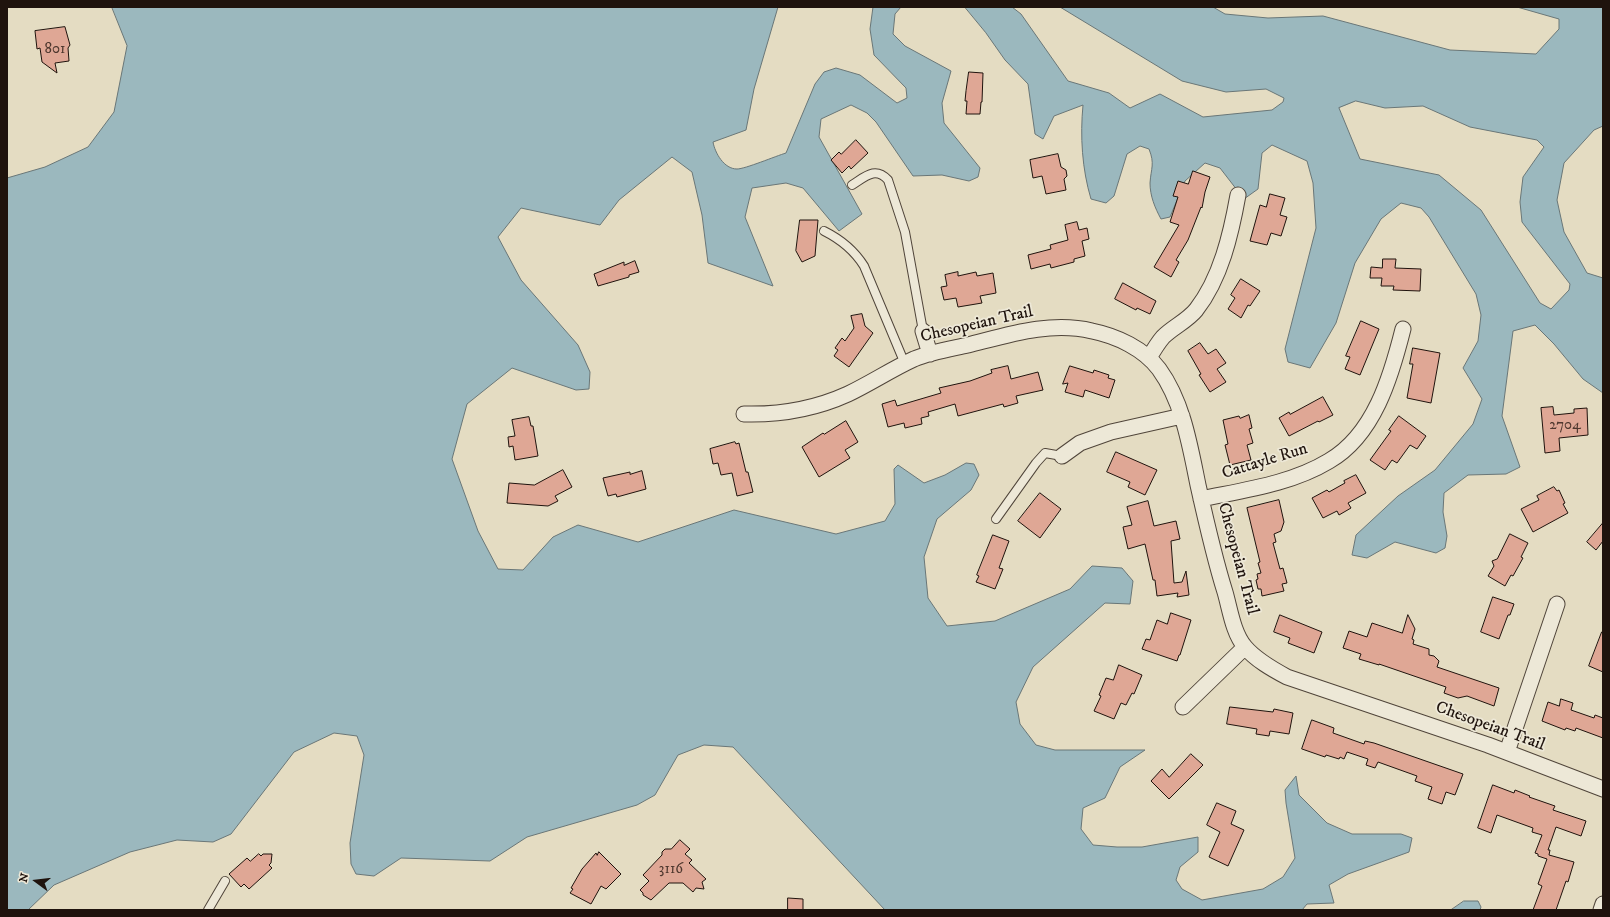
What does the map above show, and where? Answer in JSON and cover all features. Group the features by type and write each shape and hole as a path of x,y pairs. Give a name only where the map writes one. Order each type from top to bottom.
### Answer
{"street":[{"path":"1149,358 1163,337 1185,321 1196,310 1205,295 1224,255 1232,228 1238,195"},
{"name":"Chesopeian Trail","path":"744,414 763,415 789,412 819,405 848,394 905,364 930,354 1036,329 1067,328 1092,330 1122,341 1138,349 1160,370 1182,416 1201,499 1225,592 1238,635 1245,647 1261,661 1287,677 1507,752 1603,789"},
{"name":"Cattayle Run","path":"1201,499 1283,480 1329,461 1345,449 1359,435 1370,418 1385,386 1398,348 1402,329"},
{"path":"923,331 930,354"},
{"path":"1062,456 1080,443 1111,432 1182,416"},
{"path":"1507,752 1557,604"},
{"path":"1183,707 1245,647"},
{"path":"1601,910 1603,904"}],"lane":[{"path":"852,185 871,173 883,175 888,180 906,232 923,331"},
{"path":"824,232 835,236 848,245 864,266 905,364"},
{"path":"996,518 1045,453 1062,456"},
{"path":"208,910 225,880"}],"water":[{"path":"112,7 778,7 754,89 746,130 713,142 721,160 728,166 737,169 786,153 815,84 824,72 836,68 860,75 897,103 907,98 906,88 874,55 870,29 873,7 901,7 895,14 893,34 905,46 951,71 942,103 944,123 980,168 978,177 969,181 942,175 913,176 876,122 867,113 851,105 821,119 819,137 862,214 839,231 803,188 786,183 752,188 745,217 773,286 708,263 702,215 692,172 672,157 619,200 600,225 521,208 498,237 521,280 578,345 590,372 589,389 576,390 512,368 467,404 452,459 478,531 498,569 523,570 553,537 578,525 638,542 734,510 836,534 885,521 895,504 894,469 898,465 924,483 945,475 966,463 974,464 979,475 971,490 937,519 924,557 928,598 947,626 995,621 1070,589 1092,566 1122,568 1133,581 1130,604 1105,603 1033,667 1016,702 1020,724 1036,745 1055,750 1145,750 1120,767 1105,798 1083,808 1081,829 1093,845 1142,847 1198,837 1198,852 1180,867 1176,880 1182,889 1202,900 1263,889 1283,877 1295,858 1285,790 1296,776 1299,795 1327,823 1352,834 1401,834 1412,838 1409,852 1348,874 1329,885 1334,903 1307,904 1302,910 885,910 733,747 704,745 678,755 655,795 637,805 527,837 490,861 401,858 374,876 356,874 351,864 350,843 364,755 357,736 334,733 294,752 231,834 213,842 177,840 130,852 54,885 28,910 7,910 7,178 45,167 88,147 114,112 127,46"},
{"path":"965,7 1012,7 1021,14 1068,81 1109,93 1130,108 1160,94 1203,117 1272,110 1283,102 1284,98 1266,89 1226,92 1182,81 1060,7 1213,7 1225,14 1268,18 1323,16 1450,50 1536,54 1559,29 1559,19 1517,7 1603,7 1603,126 1594,130 1564,163 1557,200 1564,232 1587,273 1603,278 1603,393 1583,379 1554,344 1535,325 1513,331 1502,416 1520,467 1506,474 1468,475 1444,493 1443,512 1447,536 1445,548 1436,553 1395,542 1367,558 1352,555 1356,535 1398,496 1435,470 1473,424 1482,399 1463,368 1478,341 1481,315 1476,294 1429,217 1421,208 1401,203 1381,219 1355,263 1336,323 1310,368 1288,362 1285,349 1316,228 1313,183 1307,161 1272,145 1262,153 1258,189 1244,199 1220,168 1205,163 1185,181 1170,217 1161,219 1151,193 1151,154 1149,149 1140,146 1127,154 1114,196 1106,203 1091,199 1082,152 1083,105 1054,116 1043,139 1035,134 1028,84 1005,60","holes":["1356,101 1385,108 1423,106 1470,127 1537,140 1544,147 1523,177 1520,202 1522,222 1570,284 1569,290 1551,309 1540,303 1481,210 1439,175 1360,159 1339,108"]},
{"path":"1464,901 1478,901 1481,907 1480,910 1451,910"}],"building":[{"path":"65,27 70,45 68,48 69,61 55,63 57,73 42,62 40,48 37,49 35,31"},
{"path":"969,72 983,73 980,114 966,114 967,101 965,101"},
{"path":"856,140 868,153 851,169 849,166 842,173 831,160 839,152 841,154"},
{"path":"1058,154 1061,167 1066,170 1067,176 1064,179 1066,190 1046,194 1042,176 1033,178 1030,160"},
{"path":"1193,171 1210,177 1202,208 1201,207 1188,240 1176,260 1179,262 1171,277 1154,267 1179,225 1170,222 1178,197 1173,196 1178,181 1188,184"},
{"path":"1270,194 1285,198 1280,215 1287,217 1281,236 1271,233 1267,245 1250,241 1260,205 1266,207"},
{"path":"800,220 818,220 815,256 802,262 796,251"},
{"path":"1077,222 1079,230 1087,228 1089,239 1082,241 1085,256 1074,259 1074,262 1051,268 1050,264 1031,269 1028,255 1051,249 1050,245 1068,240 1065,225"},
{"path":"1383,259 1396,259 1395,268 1421,269 1420,291 1393,290 1394,286 1381,286 1382,278 1370,278 1371,267 1382,268"},
{"path":"635,261 639,272 629,275 629,277 598,286 594,274 624,262 624,265"},
{"path":"958,272 958,276 976,272 977,276 993,273 996,293 980,296 982,303 958,307 956,298 944,300 941,287 947,286 945,275"},
{"path":"1241,279 1260,291 1250,306 1248,305 1241,318 1228,309 1235,298 1231,295"},
{"path":"1123,283 1156,301 1150,314 1137,308 1136,310 1115,299"},
{"path":"862,314 865,326 873,333 849,367 834,356 838,350 835,348 842,338 845,341 854,328 851,316"},
{"path":"1361,321 1379,329 1360,375 1345,369 1350,357 1346,356"},
{"path":"1200,343 1208,354 1216,349 1226,363 1217,369 1226,382 1210,392 1199,375 1201,374 1188,351"},
{"path":"1413,348 1440,353 1431,403 1407,398 1413,364 1410,364"},
{"path":"1008,366 1011,379 1038,372 1043,390 1016,396 1018,403 1004,407 1003,404 958,416 955,404 928,412 929,416 921,418 922,424 905,428 904,423 888,427 882,404 895,400 897,406 941,393 939,388 970,381 992,373 991,370"},
{"path":"1070,366 1093,373 1094,370 1109,375 1108,378 1115,380 1109,398 1085,390 1083,397 1065,392 1068,383 1063,384"},
{"path":"1323,397 1333,415 1289,436 1279,418"},
{"path":"1553,407 1554,415 1574,413 1574,409 1587,408 1588,435 1559,438 1560,451 1545,453 1541,408"},
{"path":"1249,415 1252,428 1249,429 1253,443 1247,445 1251,460 1230,465 1225,445 1228,444 1223,420 1239,416 1240,418"},
{"path":"1399,416 1426,436 1417,449 1410,445 1397,463 1392,460 1385,470 1370,460 1391,431 1389,430"},
{"path":"529,417 531,426 533,426 538,456 515,460 513,446 509,447 508,437 515,436 512,420"},
{"path":"846,421 858,442 845,450 850,458 819,477 802,447 823,433 824,434"},
{"path":"735,442 736,444 739,443 746,472 748,472 753,492 737,496 732,473 721,475 718,463 713,464 710,449"},
{"path":"1116,452 1157,470 1145,495 1128,487 1130,482 1107,472"},
{"path":"563,470 572,487 555,496 558,501 548,506 507,503 509,483 534,485"},
{"path":"642,471 646,489 617,497 616,494 608,496 603,478"},
{"path":"1356,475 1366,493 1348,503 1351,508 1339,515 1337,511 1323,518 1312,498 1327,490 1329,492 1345,483 1344,481"},
{"path":"1554,487 1557,491 1559,490 1565,503 1563,504 1568,513 1533,532 1521,509 1539,500 1537,496"},
{"path":"1040,493 1061,509 1040,538 1018,521"},
{"path":"1279,500 1284,522 1281,531 1274,534 1276,542 1273,543 1280,569 1283,568 1287,583 1282,584 1284,591 1262,596 1261,589 1258,589 1256,580 1258,579 1257,574 1261,573 1258,563 1260,562 1247,508"},
{"path":"1148,501 1154,526 1176,521 1180,539 1171,541 1174,583 1182,582 1186,571 1189,595 1177,597 1178,593 1157,596 1155,580 1153,580 1145,544 1128,549 1123,527 1132,525 1127,507"},
{"path":"1603,523 1603,541 1596,550 1587,542"},
{"path":"1510,534 1528,543 1521,557 1523,558 1513,576 1511,575 1505,586 1488,576 1494,566 1492,561 1497,559"},
{"path":"993,535 1009,541 999,568 1003,569 995,589 976,582 979,576 977,575"},
{"path":"1493,597 1514,604 1499,639 1481,632"},
{"path":"1171,613 1191,620 1177,661 1142,649 1146,639 1150,640 1157,620 1167,624"},
{"path":"1280,615 1322,632 1314,653 1288,643 1290,638 1274,632"},
{"path":"1408,615 1415,629 1412,639 1414,640 1413,644 1429,649 1429,655 1434,656 1439,661 1437,667 1499,688 1494,706 1467,696 1458,698 1444,693 1446,687 1379,664 1359,659 1361,654 1343,648 1349,631 1367,637 1372,623 1402,633"},
{"path":"1603,632 1603,672 1589,666"},
{"path":"1119,665 1142,675 1134,694 1132,693 1126,705 1121,703 1114,719 1094,711 1101,696 1099,695 1106,678 1113,680"},
{"path":"1561,699 1573,703 1571,710 1594,718 1595,715 1603,718 1603,738 1576,728 1575,731 1566,728 1565,730 1542,721 1548,702 1559,706"},
{"path":"1230,707 1273,712 1274,709 1293,713 1289,734 1270,731 1269,736 1256,734 1257,729 1227,724"},
{"path":"1312,720 1334,728 1333,733 1364,744 1365,741 1374,743 1463,774 1455,795 1446,792 1442,804 1428,799 1432,787 1415,781 1417,776 1378,762 1375,768 1366,765 1368,759 1347,752 1344,759 1340,757 1339,759 1326,755 1325,757 1302,749"},
{"path":"1191,754 1203,765 1169,799 1151,781 1162,769 1169,777"},
{"path":"1493,785 1514,793 1515,790 1530,796 1529,797 1555,806 1553,810 1586,821 1581,836 1556,827 1548,850 1550,850 1549,855 1574,862 1568,882 1566,881 1556,910 1533,910 1542,886 1538,884 1547,859 1538,856 1538,854 1535,853 1542,835 1532,832 1533,828 1497,815 1491,833 1478,828"},
{"path":"1217,803 1236,811 1231,824 1244,830 1228,866 1209,857 1220,832 1207,825"},
{"path":"680,840 690,849 685,854 692,860 689,863 706,879 702,882 704,889 696,888 693,892 683,883 669,883 651,900 643,895 640,890 649,881 643,875 662,855 662,852 665,849 671,849"},
{"path":"599,852 621,874 606,889 601,886 591,904 570,893 573,889 571,888 582,869 596,853 597,855"},
{"path":"259,854 261,856 263,854 272,854 271,863 269,865 272,868 249,889 244,884 241,887 229,874 247,858 250,861"},
{"path":"788,898 803,899 803,910 788,910"}]}
